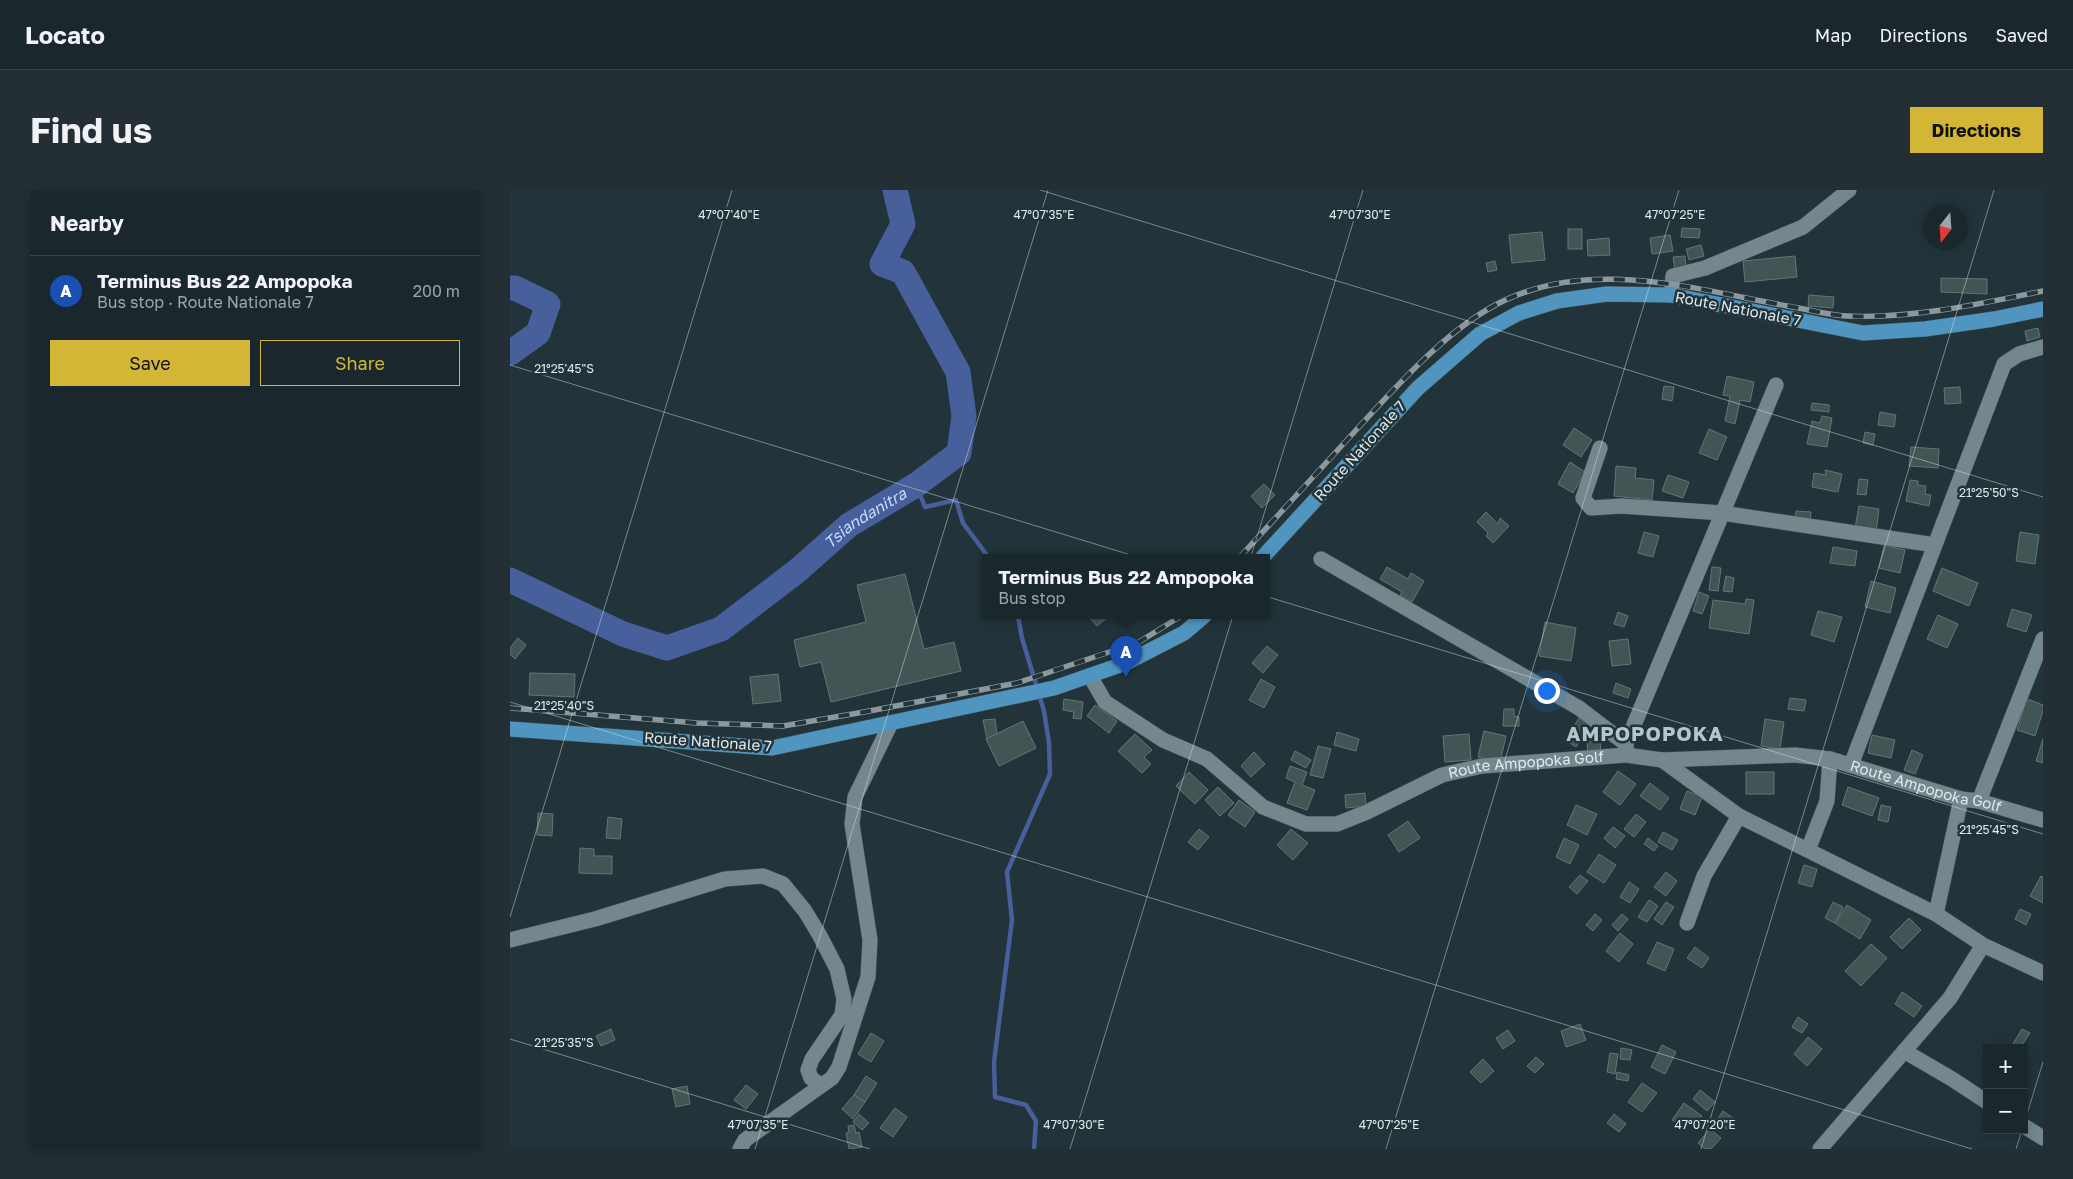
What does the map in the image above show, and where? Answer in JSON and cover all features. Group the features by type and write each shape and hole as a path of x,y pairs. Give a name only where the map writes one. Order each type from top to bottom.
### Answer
{"main road":[{"name":"Route Nationale 7","path":"1266,554 1418,388 1480,334 1519,313 1557,301 1607,294 1671,295 1863,333 1926,329 2043,309"},
{"name":"Route Nationale 7","path":"510,729 772,748 1054,688 1126,663 1184,633 1200,619"}],"street":[{"path":"1671,295 1673,276 1705,268 1803,227 1849,190"},
{"path":"1851,764 2004,364 2019,354 2043,347"},
{"path":"1321,559 1578,708 1626,749 1776,385"},
{"path":"1600,448 1582,498 1591,508 1621,506 1722,513 1935,545"},
{"path":"1978,802 2043,639"},
{"name":"Route Ampopoka Golf","path":"1090,676 1105,702 1163,740 1206,759 1263,807 1306,824 1337,824 1367,812 1442,775 1482,766 1626,749 1662,760 1795,755 1830,759 1961,799 2043,820"},
{"path":"740,1149 745,1140 832,1078 839,1067 868,977 870,940 852,824 854,797 891,723"},
{"path":"1808,850 1827,801 1830,759"},
{"path":"1662,760 1739,816 1936,914 1983,945 2043,973"},
{"path":"1936,914 1961,799"},
{"path":"1687,923 1704,876 1739,816"},
{"path":"510,940 595,919 725,879 763,876 783,884 805,912 820,936 837,969 844,999 842,1015 812,1059 808,1070 811,1078 820,1085"},
{"path":"1820,1149 1950,998 1983,945"},
{"path":"1904,1051 1983,1099"},
{"path":"2028,1129 2043,1138"}],"building":[{"path":"1682,228 1700,229 1699,238 1681,237"},
{"path":"1568,229 1582,229 1582,249 1568,249"},
{"path":"1542,232 1545,260 1512,263 1509,235"},
{"path":"1670,235 1673,251 1652,254 1650,238"},
{"path":"1609,238 1610,255 1588,256 1587,240"},
{"path":"1701,245 1704,256 1689,260 1686,249"},
{"path":"1685,256 1686,268 1675,270 1673,257"},
{"path":"1795,256 1797,277 1745,282 1743,261"},
{"path":"1495,261 1497,270 1488,272 1486,263"},
{"path":"1941,278 1987,279 1987,294 1941,292"},
{"path":"1809,295 1834,297 1833,308 1808,306"},
{"path":"2038,328 2040,337 2027,341 2025,331"},
{"path":"1727,376 1754,382 1750,402 1740,400 1735,424 1725,421 1730,396 1723,395"},
{"path":"1664,386 1674,387 1672,401 1662,399"},
{"path":"1960,387 1961,403 1945,404 1944,388"},
{"path":"1812,403 1829,405 1829,412 1811,410"},
{"path":"1880,412 1896,415 1894,427 1878,425"},
{"path":"1822,416 1832,418 1827,447 1807,444 1812,421 1820,423"},
{"path":"1574,428 1592,440 1581,457 1563,445"},
{"path":"1709,429 1727,437 1717,460 1699,453"},
{"path":"1865,432 1875,434 1873,445 1863,443"},
{"path":"1911,447 1939,449 1938,468 1909,466"},
{"path":"1570,462 1585,472 1573,493 1558,484"},
{"path":"1616,466 1636,468 1635,478 1654,480 1652,500 1614,496"},
{"path":"1825,470 1842,474 1838,492 1812,487 1814,473 1826,475"},
{"path":"1668,475 1689,482 1683,498 1662,491"},
{"path":"1859,479 1868,480 1866,495 1857,494"},
{"path":"1910,480 1918,481 1918,485 1926,486 1925,494 1931,495 1929,506 1906,501"},
{"path":"1264,484 1275,495 1262,508 1251,496"},
{"path":"1859,506 1879,509 1876,532 1855,528"},
{"path":"1796,511 1811,512 1810,523 1795,522"},
{"path":"1486,512 1498,524 1500,518 1509,526 1493,543 1486,536 1488,533 1477,522"},
{"path":"1644,532 1659,536 1653,557 1638,553"},
{"path":"2020,532 2039,535 2035,564 2016,561"},
{"path":"1884,545 1905,550 1900,573 1879,568"},
{"path":"1833,547 1857,551 1855,566 1830,563"},
{"path":"1387,567 1408,579 1411,573 1424,581 1412,602 1400,595 1402,592 1380,579"},
{"path":"1712,567 1721,568 1718,591 1709,590"},
{"path":"1942,568 1978,583 1969,606 1933,591"},
{"path":"905,574 924,649 954,642 961,671 831,702 821,662 800,667 794,640 866,622 857,585"},
{"path":"1726,576 1734,578 1732,592 1723,591"},
{"path":"1871,581 1896,588 1890,613 1865,607"},
{"path":"1699,592 1709,596 1702,614 1693,611"},
{"path":"1746,599 1754,600 1749,634 1709,628 1713,600 1745,604"},
{"path":"2012,609 2032,615 2026,632 2007,626"},
{"path":"1818,611 1842,617 1834,642 1811,635"},
{"path":"1618,612 1628,616 1624,627 1614,624"},
{"path":"1938,615 1958,624 1947,648 1927,639"},
{"path":"1091,619 1106,619 1097,626"},
{"path":"1545,622 1576,628 1571,661 1539,656"},
{"path":"518,638 526,645 515,659 510,654 510,648"},
{"path":"1628,639 1631,664 1612,666 1609,641"},
{"path":"1267,646 1278,655 1263,673 1252,663"},
{"path":"530,673 575,674 574,697 529,695"},
{"path":"778,674 781,701 753,704 750,677"},
{"path":"1261,679 1275,687 1264,708 1249,700"},
{"path":"1616,683 1631,689 1628,698 1613,693"},
{"path":"1790,698 1806,700 1804,711 1788,709"},
{"path":"1064,699 1083,702 1081,719 1073,718 1074,712 1063,710"},
{"path":"2027,699 2043,705 2035,736 2017,730"},
{"path":"1095,705 1117,721 1109,733 1087,716"},
{"path":"1504,709 1514,709 1514,716 1519,717 1519,726 1503,726"},
{"path":"1579,718 1590,724 1576,747 1565,740"},
{"path":"995,719 997,734 987,739 983,720"},
{"path":"1765,719 1784,722 1780,749 1761,746"},
{"path":"1023,721 1036,748 999,766 986,739"},
{"path":"1484,731 1506,736 1500,763 1478,757"},
{"path":"1337,732 1359,739 1356,751 1334,745"},
{"path":"1135,734 1152,750 1144,757 1151,764 1142,773 1118,751"},
{"path":"1469,734 1471,760 1445,762 1443,736"},
{"path":"1872,735 1895,740 1891,758 1868,753"},
{"path":"1600,739 1601,754 1588,755 1587,741"},
{"path":"2043,739 2043,763 2036,761"},
{"path":"1318,746 1331,749 1323,778 1310,775"},
{"path":"1912,750 1923,755 1915,774 1904,770"},
{"path":"1295,751 1311,760 1306,768 1291,760"},
{"path":"1254,752 1265,764 1251,777 1241,766"},
{"path":"1290,766 1307,772 1302,785 1315,790 1307,810 1287,803 1295,782 1286,778"},
{"path":"1618,771 1636,784 1620,805 1603,792"},
{"path":"1189,772 1208,790 1195,804 1176,786"},
{"path":"1746,772 1774,772 1774,794 1746,794"},
{"path":"1650,783 1669,798 1660,810 1640,796"},
{"path":"1218,787 1234,803 1220,816 1205,800"},
{"path":"1848,787 1879,798 1872,816 1842,805"},
{"path":"1687,791 1702,797 1695,815 1680,809"},
{"path":"1365,793 1366,806 1346,808 1345,795"},
{"path":"1239,800 1255,812 1245,827 1228,815"},
{"path":"1576,805 1597,814 1587,835 1567,825"},
{"path":"1881,805 1891,807 1888,822 1878,820"},
{"path":"538,813 553,814 552,836 537,835"},
{"path":"1636,814 1646,822 1634,837 1624,829"},
{"path":"608,817 622,819 620,839 606,838"},
{"path":"1408,821 1420,838 1399,852 1388,835"},
{"path":"1613,827 1625,836 1615,848 1604,838"},
{"path":"1199,829 1209,837 1198,850 1188,842"},
{"path":"1291,829 1308,843 1293,860 1277,845"},
{"path":"1663,832 1678,840 1672,850 1658,842"},
{"path":"1564,838 1579,845 1570,864 1556,857"},
{"path":"1648,838 1658,846 1654,851 1644,844"},
{"path":"580,848 594,849 594,856 612,856 612,874 579,873"},
{"path":"1599,854 1616,865 1604,883 1587,872"},
{"path":"1804,865 1817,869 1812,887 1798,883"},
{"path":"1666,872 1677,881 1666,896 1654,887"},
{"path":"1580,875 1588,881 1577,894 1569,887"},
{"path":"2041,876 2043,877 2043,903 2030,896"},
{"path":"1629,882 1639,889 1630,903 1620,897"},
{"path":"1649,900 1658,906 1647,922 1638,917"},
{"path":"1666,902 1674,907 1662,925 1654,919"},
{"path":"1833,902 1843,907 1835,923 1825,918"},
{"path":"1847,905 1871,920 1860,939 1835,923"},
{"path":"2020,909 2031,914 2026,925 2015,919"},
{"path":"1595,914 1602,920 1593,931 1586,925"},
{"path":"1622,914 1628,919 1618,931 1612,925"},
{"path":"1909,918 1921,930 1902,949 1890,937"},
{"path":"1620,933 1633,944 1619,962 1606,951"},
{"path":"1657,942 1674,949 1665,971 1647,963"},
{"path":"1871,944 1887,958 1861,986 1845,971"},
{"path":"1695,947 1709,958 1702,968 1687,958"},
{"path":"1902,992 1922,1006 1914,1017 1895,1004"},
{"path":"1798,1017 1808,1024 1802,1033 1792,1027"},
{"path":"1580,1024 1586,1040 1566,1047 1561,1031"},
{"path":"611,1029 615,1040 601,1046 596,1036"},
{"path":"2022,1029 2030,1033 2023,1044 2013,1044"},
{"path":"1508,1030 1515,1041 1503,1049 1496,1038"},
{"path":"871,1033 884,1041 871,1062 858,1054"},
{"path":"1808,1037 1822,1049 1807,1066 1794,1054"},
{"path":"1662,1045 1676,1052 1665,1074 1651,1067"},
{"path":"1621,1048 1632,1050 1630,1060 1620,1059"},
{"path":"1610,1053 1618,1054 1615,1074 1607,1072"},
{"path":"1536,1057 1544,1064 1535,1073 1527,1066"},
{"path":"1483,1059 1494,1071 1481,1083 1470,1072"},
{"path":"1617,1072 1629,1075 1628,1081 1616,1079"},
{"path":"866,1076 877,1083 865,1102 854,1095"},
{"path":"1642,1083 1657,1093 1642,1112 1628,1102"},
{"path":"746,1085 758,1094 746,1109 734,1100"},
{"path":"687,1086 690,1104 676,1107 672,1089"},
{"path":"1700,1090 1715,1102 1707,1111 1693,1099"},
{"path":"854,1095 865,1102 853,1119 842,1109"},
{"path":"1684,1103 1702,1116 1697,1123 1691,1119 1684,1128 1672,1120"},
{"path":"895,1108 907,1117 893,1137 880,1128"},
{"path":"1723,1111 1736,1120 1728,1130 1716,1121"},
{"path":"859,1114 869,1123 862,1130 853,1122"},
{"path":"1614,1114 1626,1124 1619,1132 1607,1123"},
{"path":"854,1125 856,1133 859,1132 862,1147 849,1149 846,1133 849,1132 848,1126"},
{"path":"1710,1129 1721,1138 1711,1149 1705,1149 1698,1143"}],"waterway":[{"name":"Tsiandanitra","path":"510,580 623,634 667,648 721,629 797,571 849,525 916,485 959,453 964,416 958,372 903,272 882,264 903,224 895,190"},
{"name":"Tsiandanitra","path":"510,288 515,288 548,304 538,333 510,353"},
{"path":"916,485 925,507 956,500 963,523 986,554"},
{"path":"1019,619 1022,638 1044,711 1049,743 1050,774 1007,872 1012,920 994,1062 995,1097 1026,1105 1036,1121 1034,1149"}],"railway":[{"path":"1243,554 1387,397 1436,348 1490,308 1525,292 1562,283 1599,279 1637,280 1713,291 1832,314 1871,316 1945,310 2043,291"},
{"path":"510,708 697,723 783,726 1017,683 1139,642 1176,619"}],"place":[{"name":"Terminus Bus 22 Ampopoka","path":"1126,677"}],"district":[{"name":"AMPOPOPOKA","path":"1645,734"}]}
